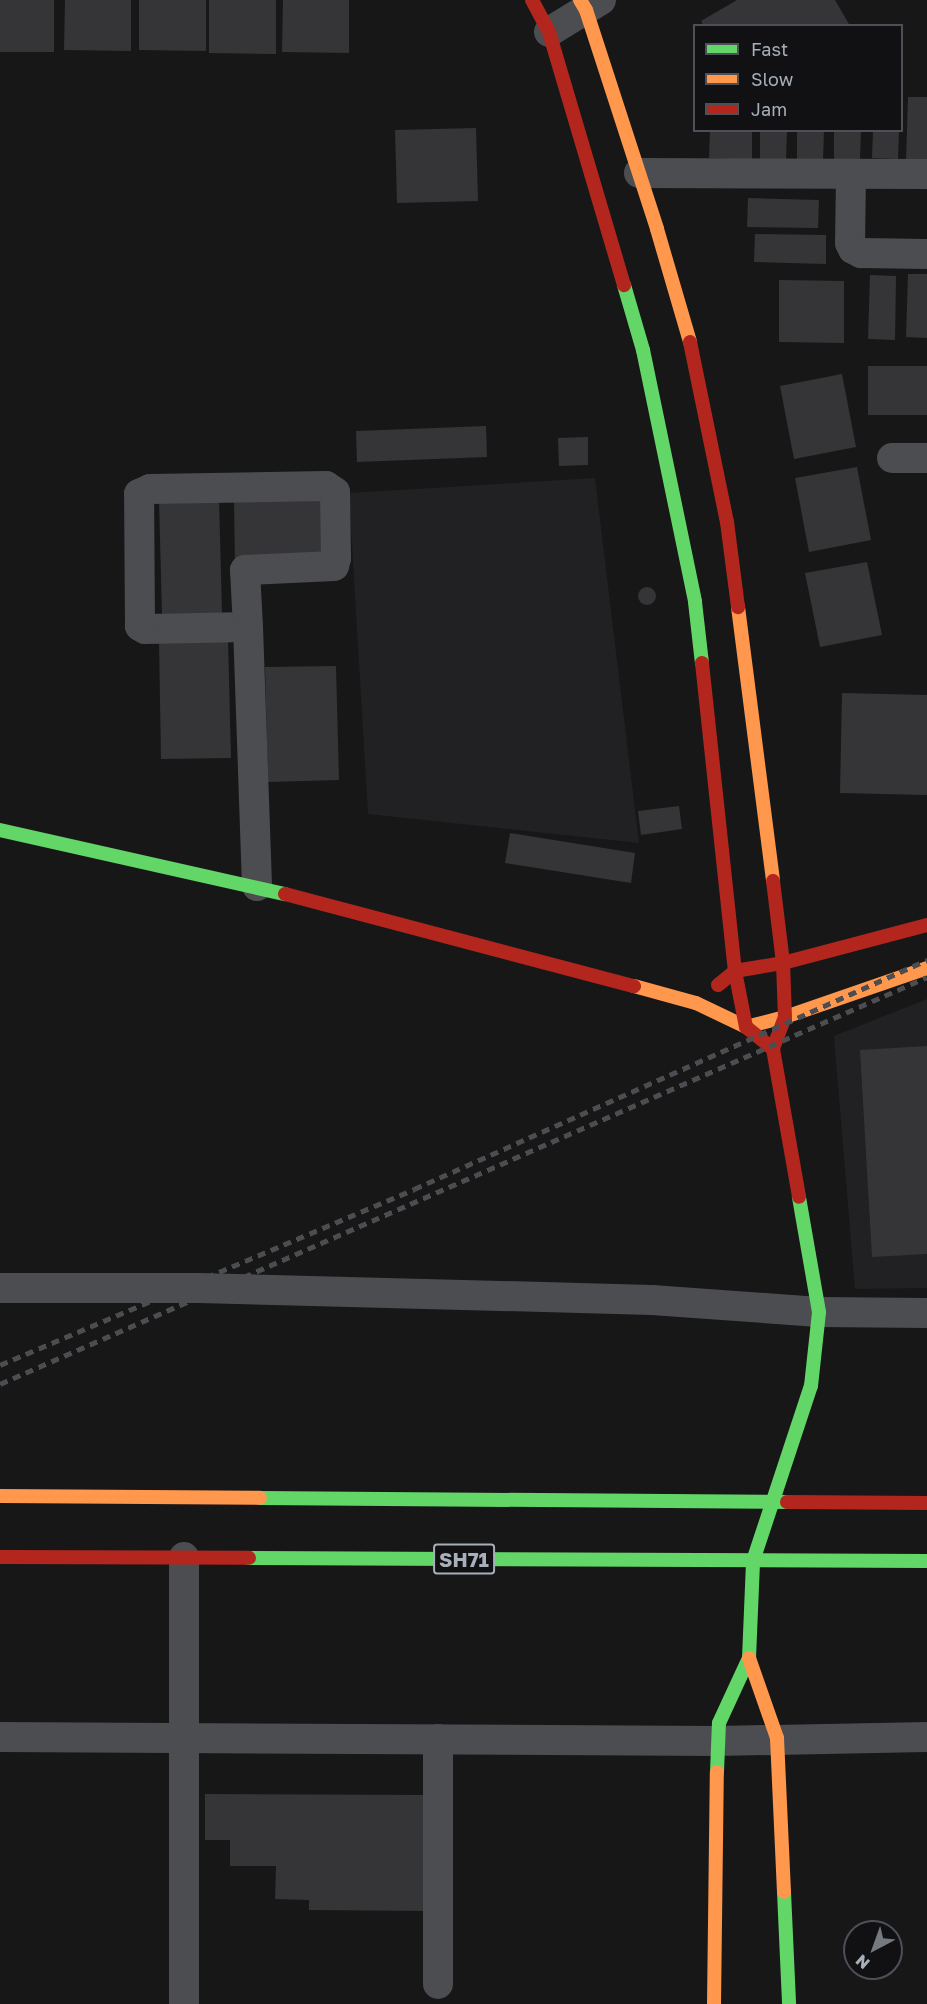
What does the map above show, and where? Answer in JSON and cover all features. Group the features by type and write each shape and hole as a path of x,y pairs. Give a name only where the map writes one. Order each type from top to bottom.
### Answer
{"street":[{"path":"532,0 549,32 652,368 695,602 735,971 746,1027"},
{"path":"549,32 589,3 695,358 727,522 783,963 785,1017 773,1049 819,1312 811,1386 770,1502 753,1561 749,1658 777,1738 789,2004"},
{"path":"639,172 927,174"},
{"path":"851,174 850,243 853,249 861,253 927,254"},
{"path":"676,362 695,358"},
{"path":"892,458 927,458"},
{"path":"248,627 145,629 140,626 139,494 150,489 326,486 335,492 336,564 330,568 245,570 248,627 257,886"},
{"path":"0,830 257,886 696,1003 746,1027 773,1049"},
{"path":"696,1003 735,971 783,963 927,925"},
{"path":"746,1027 785,1017 927,968"},
{"path":"0,1288 198,1288 652,1300 819,1312 927,1313"},
{"path":"0,1496 927,1503"},
{"name":"SH71","path":"0,1557 927,1561"},
{"path":"184,1557 184,2004"},
{"path":"714,2004 717,1741 719,1723 749,1658"},
{"path":"0,1737 717,1741 777,1738 927,1737"},
{"path":"438,1739 438,1984"}],"shaded area":[{"path":"595,478 639,843 368,814 349,493"},
{"path":"927,999 927,1288 855,1289 834,1036"}],"building":[{"path":"0,0 54,0 54,52 0,52"},
{"path":"65,0 131,0 131,51 64,50"},
{"path":"139,0 206,0 206,51 139,50"},
{"path":"209,0 276,0 276,54 209,53"},
{"path":"283,0 349,0 349,53 282,52"},
{"path":"737,0 835,0 849,24 703,24 701,21"},
{"path":"908,97 927,97 927,161 906,160"},
{"path":"476,128 478,201 397,203 395,130"},
{"path":"710,132 752,132 752,160 709,158"},
{"path":"760,132 787,132 786,161 760,159"},
{"path":"797,132 824,132 823,160 797,159"},
{"path":"834,132 861,132 860,159 834,159"},
{"path":"873,132 899,132 898,159 872,158"},
{"path":"748,198 819,200 818,228 747,227"},
{"path":"755,234 826,235 826,264 754,262"},
{"path":"908,274 927,274 927,338 906,337"},
{"path":"870,275 896,276 895,340 868,339"},
{"path":"779,280 844,281 844,343 779,342"},
{"path":"868,366 927,366 927,415 868,415"},
{"path":"842,374 856,447 794,459 780,386"},
{"path":"486,426 487,457 357,462 356,431"},
{"path":"588,437 588,465 559,466 558,438"},
{"path":"857,467 871,540 809,552 795,478"},
{"path":"219,499 222,613 162,614 159,500"},
{"path":"330,499 332,562 235,563 234,501"},
{"path":"867,562 882,635 820,647 805,573"},
{"path":"643,587 651,587 656,592 654,603 643,605 638,600 638,592"},
{"path":"228,640 231,758 161,759 159,641"},
{"path":"336,666 339,780 268,782 265,667"},
{"path":"842,693 927,695 927,795 840,793"},
{"path":"679,806 682,829 641,835 638,811"},
{"path":"510,833 635,853 631,883 505,863"},
{"path":"927,1046 927,1254 872,1257 860,1050"},
{"path":"205,1794 429,1795 429,1911 309,1910 309,1900 275,1899 276,1866 230,1866 230,1840 205,1840"}],"railway":[{"path":"0,1365 414,1189 927,960"},
{"path":"0,1384 927,977"}],"traffic: fast":[{"path":"624,285 643,350 695,602 702,663"},
{"path":"0,830 285,894"},
{"path":"717,1772 719,1723 749,1658 753,1561 811,1386 819,1312 799,1197"},
{"path":"260,1498 787,1502"},
{"path":"249,1558 927,1561"},
{"path":"784,1892 789,2004"}],"traffic: slow":[{"path":"580,0 586,10 657,229 690,342"},
{"path":"738,607 773,881"},
{"path":"634,986 696,1003 746,1027 785,1017 927,968"},
{"path":"0,1496 260,1498"},
{"path":"749,1658 777,1738 784,1892"},
{"path":"714,2004 717,1772"}],"traffic: jam":[{"path":"532,0 549,32 624,285"},
{"path":"690,342 727,522 738,607"},
{"path":"702,663 735,971 746,1027 773,1049"},
{"path":"773,881 783,963 785,1017 773,1049 799,1197"},
{"path":"285,894 634,986"},
{"path":"718,985 735,971 783,963 927,925"},
{"path":"787,1502 927,1503"},
{"path":"0,1557 249,1558"}]}
